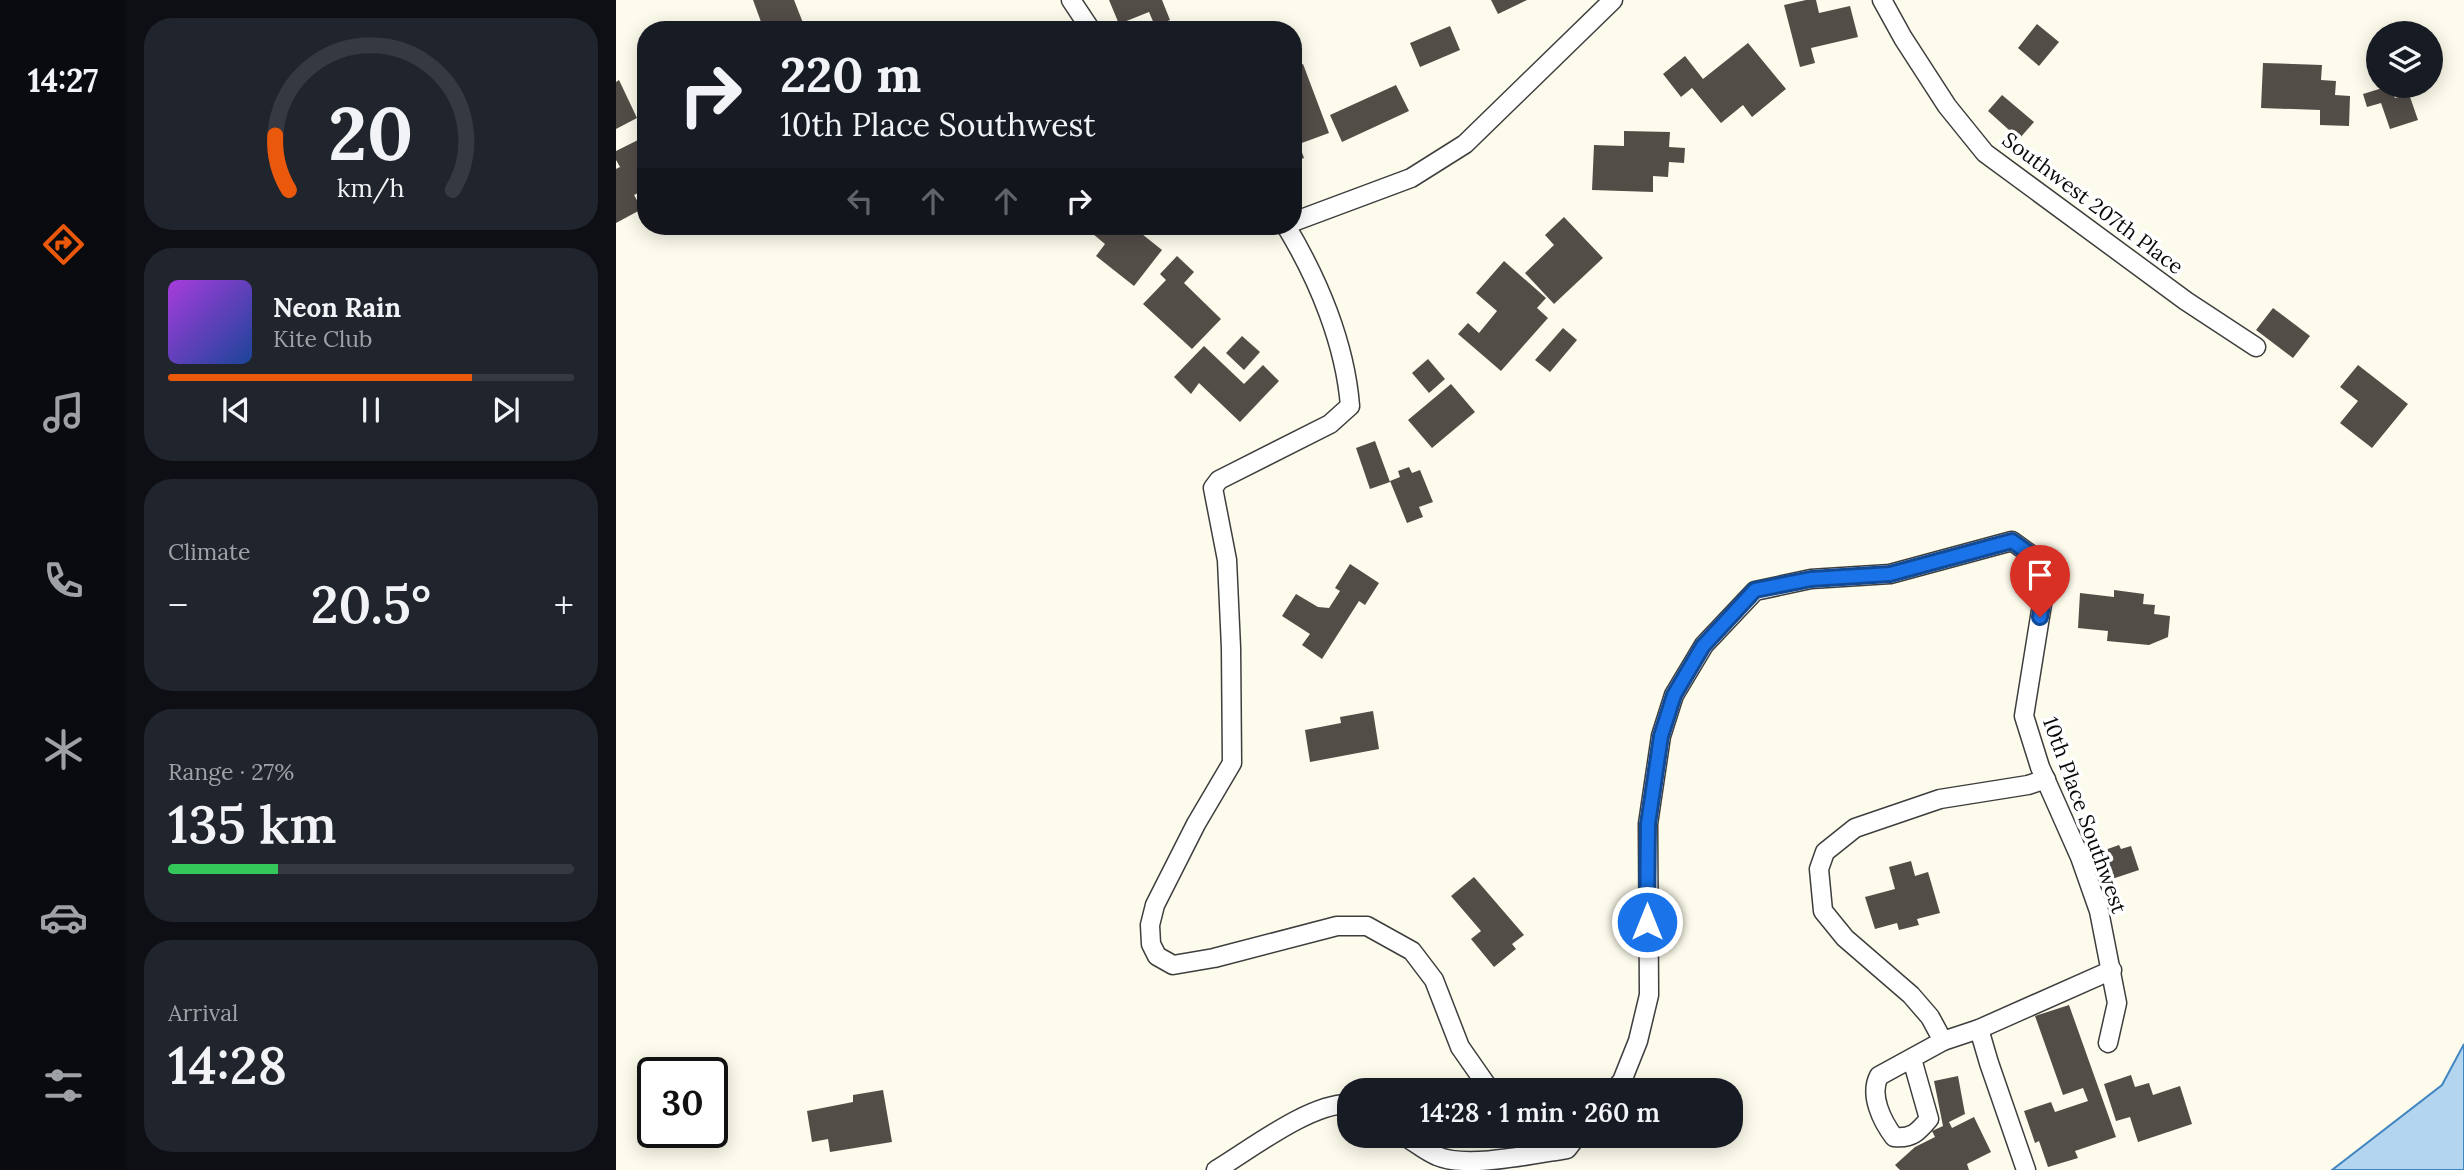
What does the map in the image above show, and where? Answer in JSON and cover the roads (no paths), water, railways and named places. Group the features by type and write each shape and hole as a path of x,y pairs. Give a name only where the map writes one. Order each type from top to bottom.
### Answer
{"street":[{"path":"1071,0 1085,21"},
{"path":"1302,219 1411,178 1465,144 1612,0"},
{"name":"Southwest 207th Place","path":"1882,0 1947,106 1985,153 2186,301 2256,347"},
{"path":"1291,235 1305,258 1325,307 1347,375 1350,406 1330,424 1219,480 1213,488 1227,560 1232,763 1196,824 1155,905 1150,925 1151,944 1157,956 1173,965 1213,958 1337,926 1367,926 1412,951 1434,980 1461,1047 1482,1078"},
{"name":"10th Place Southwest","path":"1623,1078 1638,1041 1649,995 1648,824 1661,736 1674,695 1703,646 1755,590 1811,579 1890,574 2012,541 2048,567 2024,716 2040,766 2080,857 2099,911 2117,1003 2108,1043"},
{"path":"1943,1041 1930,1017 1911,995 1844,938 1823,911 1819,869 1825,852 1855,828 1940,799 2028,785 2046,779"},
{"path":"1912,1059 1943,1041 1979,1029 2112,970"},
{"path":"1979,1029 2026,1170"},
{"path":"1216,1170 1313,1112 1337,1105"},
{"path":"1423,1148 1436,1156 1451,1160 1500,1159 1547,1148"}],"water":[{"path":"2464,1044 2464,1170 2332,1170 2442,1085"}]}
